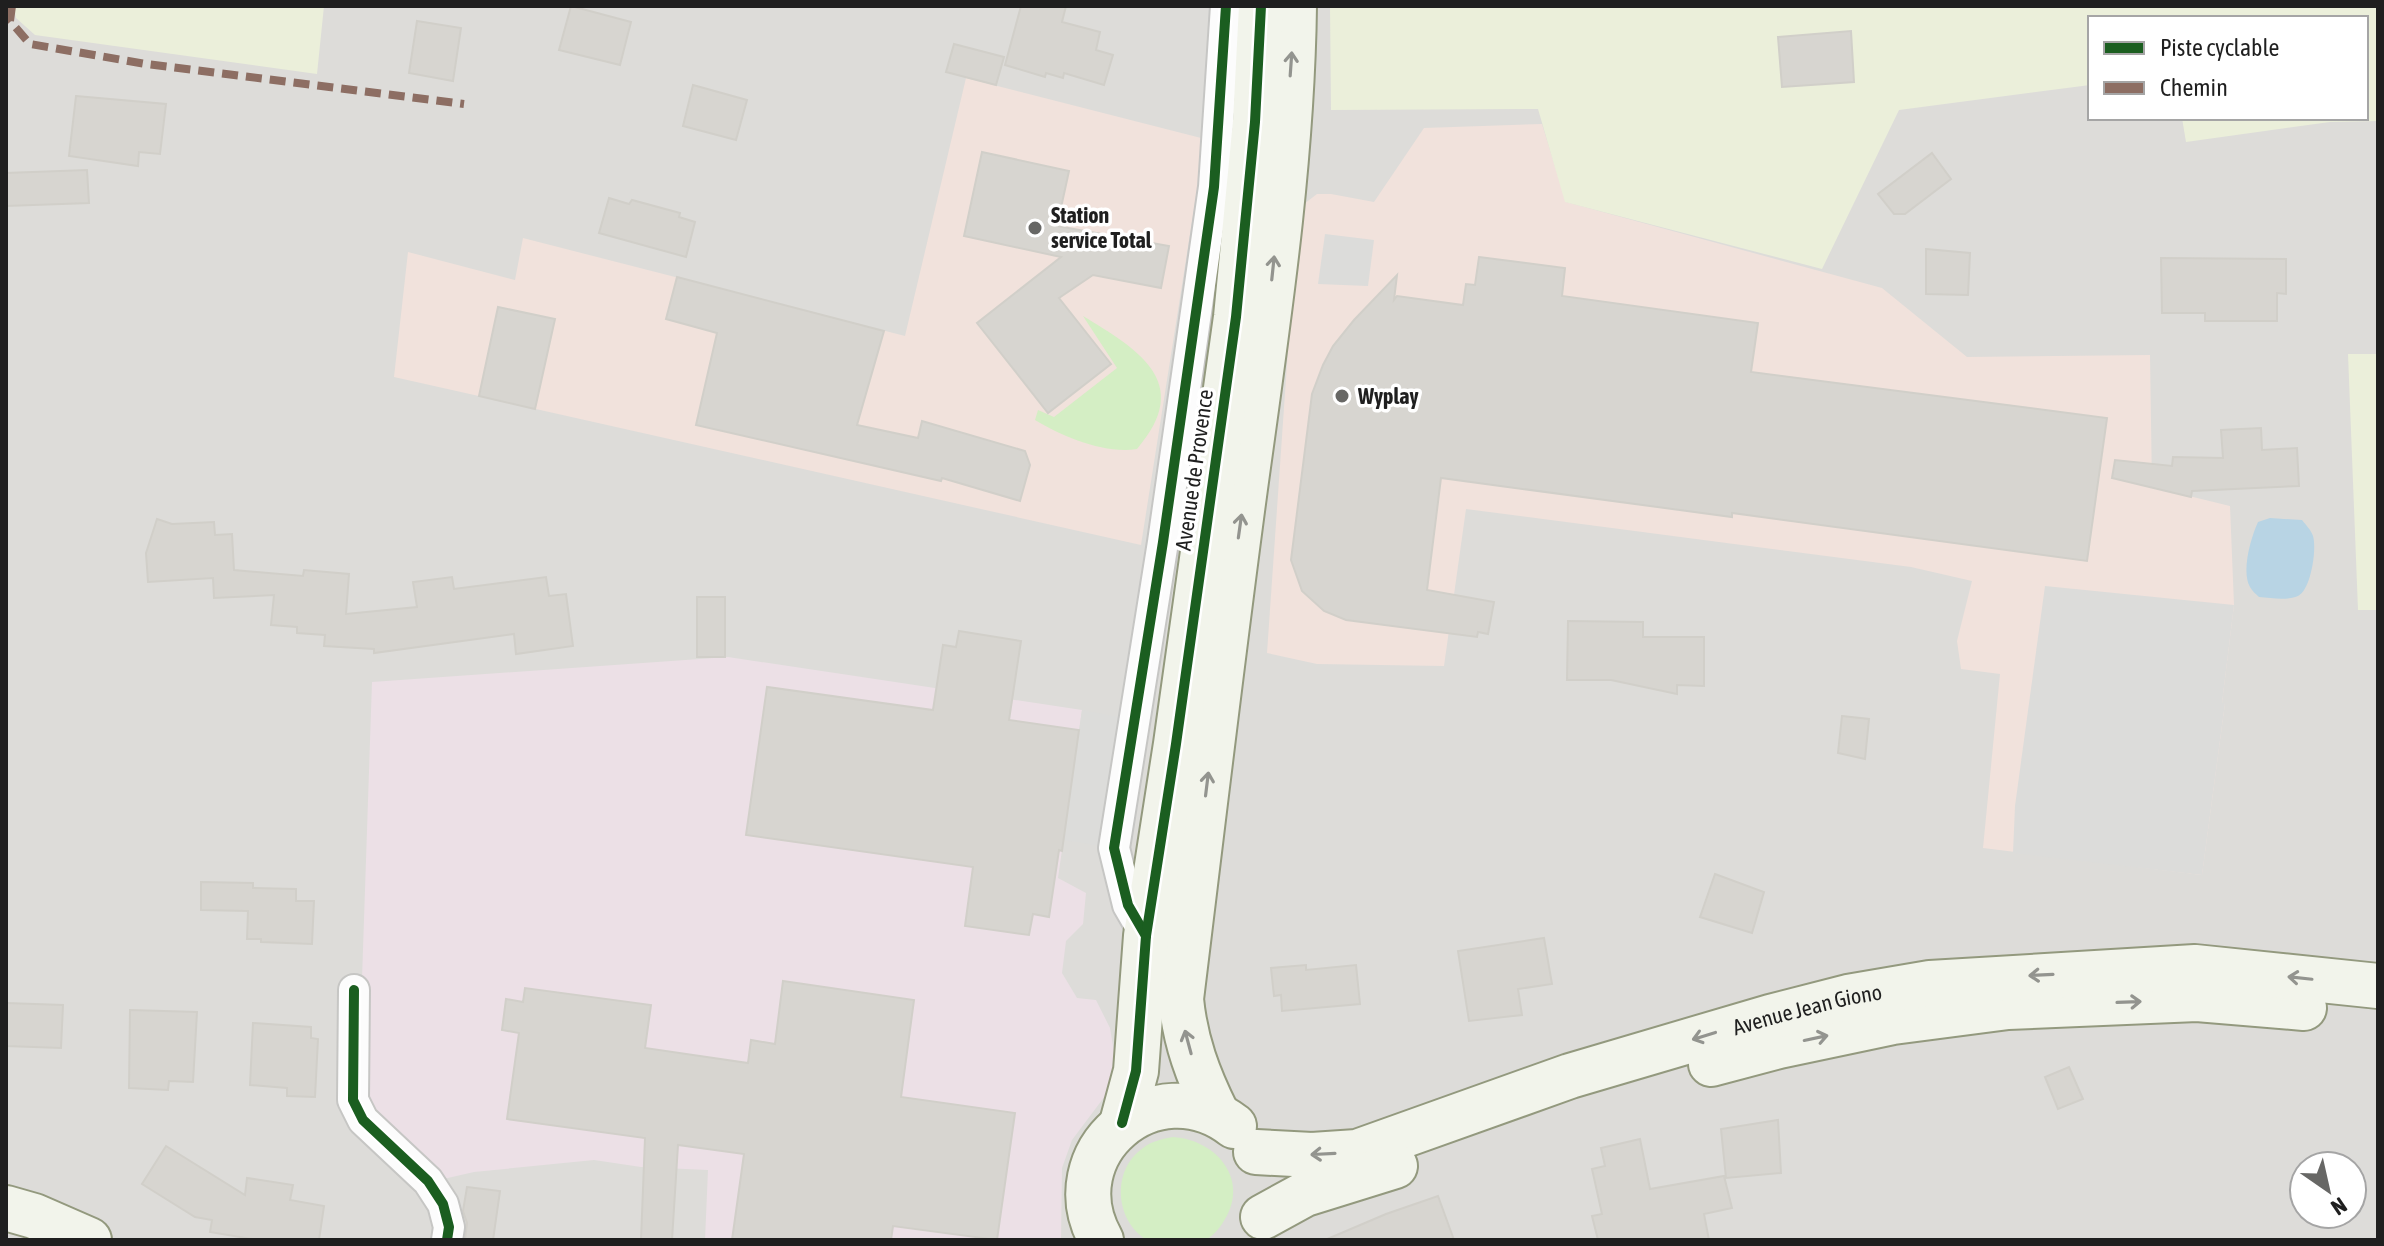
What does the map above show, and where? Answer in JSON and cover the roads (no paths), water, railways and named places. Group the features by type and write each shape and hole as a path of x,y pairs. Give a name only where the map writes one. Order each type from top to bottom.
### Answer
{"main road":[{"name":"Avenue de Provence","path":"1122,1123 1136,1071 1146,936 1236,317 1255,122 1261,6"},
{"path":"1217,1114 1196,1071 1184,1029 1181,999 1268,322 1284,161 1294,6"},
{"name":"Avenue Jean Giono","path":"1256,1152 1312,1155 1357,1152 1570,1076 1754,1021 1848,997 1930,983 2195,967 2378,986"},
{"name":"Avenue Jean Giono","path":"1258,1229 1305,1194 1368,1176 1582,1099 1779,1046 1893,1022 2008,1007 2197,999 2378,1015"},
{"path":"1095,1236 1088,1200 1091,1171 1103,1144 1122,1123 1144,1111 1168,1105 1193,1106 1217,1114 1239,1130 1256,1152 1265,1184 1258,1229"},
{"path":"6,1208 34,1216 89,1240"}],"street":[{"name":"Avenue de Provence","path":"1146,936 1128,905 1114,848 1163,542 1214,187 1226,6"},
{"path":"354,990 353,1100 363,1120 428,1181 443,1204 449,1227 447,1240"}],"water":[{"path":"2270,518 2302,520 2313,536 2310,578 2303,592 2294,598 2259,597 2247,581 2248,554 2255,528 2258,522"}],"place":[{"name":"Station service Total","path":"1035,228"},
{"name":"Wyplay","path":"1342,396"}]}
